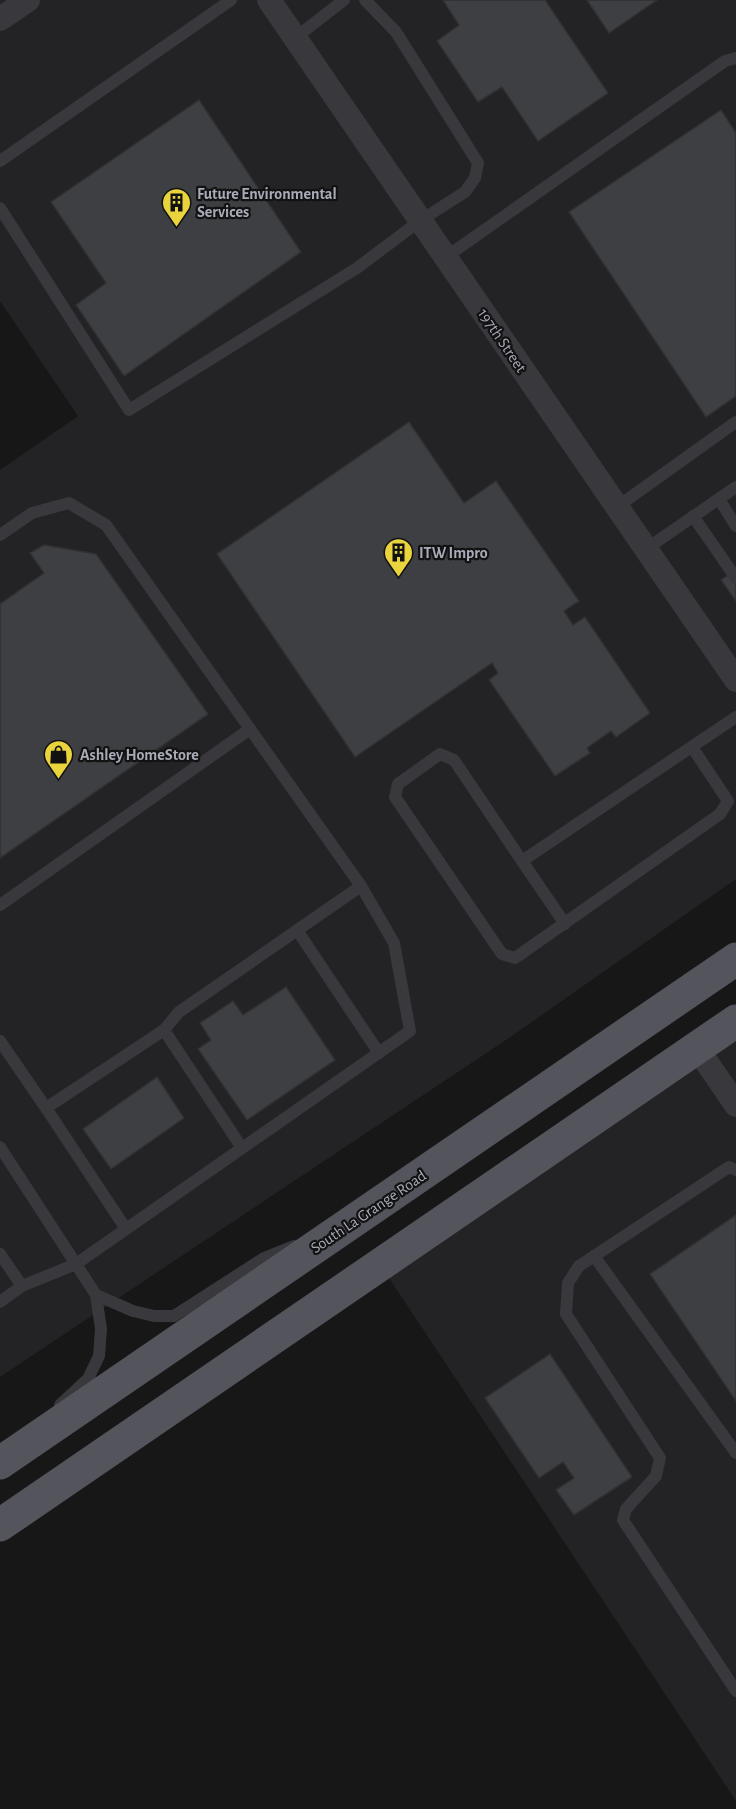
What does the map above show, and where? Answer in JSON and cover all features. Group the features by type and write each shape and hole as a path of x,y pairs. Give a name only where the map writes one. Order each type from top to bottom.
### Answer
{"main road":[{"name":"South La Grange Road","path":"0,1463 736,959"},
{"path":"0,1525 736,1021"}],"street":[{"name":"197th Street","path":"269,0 736,680"},
{"path":"697,1048 736,1105"}],"lane":[{"path":"0,161 231,0"},
{"path":"295,38 344,0"},
{"path":"0,208 129,410 357,268 421,220 465,192 475,178 478,163 396,32 365,0"},
{"path":"446,257 725,61 736,58"},
{"path":"617,507 736,422"},
{"path":"646,549 736,487"},
{"path":"719,499 736,526"},
{"path":"0,535 32,513 69,503 106,525 361,886 394,943 410,1031 76,1264 22,1286 0,1302"},
{"path":"693,516 736,578"},
{"path":"522,861 736,717"},
{"path":"0,905 250,729"},
{"path":"565,924 454,760 440,754 398,784 395,797 502,954 515,958 565,924 720,814 728,801 692,747"},
{"path":"46,1108 164,1030 179,1012 361,886"},
{"path":"297,930 379,1053"},
{"path":"164,1030 242,1148"},
{"path":"0,1041 126,1228"},
{"path":"0,1147 96,1295 101,1329 99,1356 88,1379 0,1463"},
{"path":"734,1684 623,1520 626,1509 656,1476 660,1458 566,1314 568,1283 579,1266 729,1167 736,1170"},
{"path":"96,1295 133,1311 154,1316 174,1316 264,1258 351,1222"},
{"path":"0,1254 22,1286"},
{"path":"594,1256 736,1453"}],"shaded area":[{"path":"0,0 736,0 736,879 509,1038 0,1377 0,470 78,416 0,301"},
{"path":"736,1032 736,1801 385,1272"}],"building":[{"path":"443,0 545,0 608,93 538,141 502,87 478,102 437,41 459,25"},
{"path":"587,0 657,0 609,33"},
{"name":"Future Environmental Services","path":"199,100 301,252 124,376 76,305 106,283 51,202"},
{"path":"721,110 736,133 736,396 706,417 569,212"},
{"name":"ITW Impro","path":"409,422 464,503 496,481 579,601 564,611 573,625 585,617 650,713 616,737 611,731 587,748 590,753 555,776 489,680 498,673 492,663 355,757 217,554"},
{"path":"44,545 96,554 208,714 0,858 0,604 44,573 30,553"},
{"path":"736,570 736,601 721,580"},
{"path":"286,987 335,1060 247,1120 198,1049 211,1040 200,1023 233,1001 243,1015"},
{"path":"157,1077 184,1118 111,1169 83,1129"},
{"path":"736,1215 736,1401 650,1274"},
{"path":"550,1354 632,1477 574,1515 556,1490 574,1478 563,1462 539,1478 485,1398"}],"place":[{"name":"Future Environmental Services","path":"176,228"},
{"name":"ITW Impro","path":"398,578"},
{"name":"Ashley HomeStore","path":"59,780"}]}
